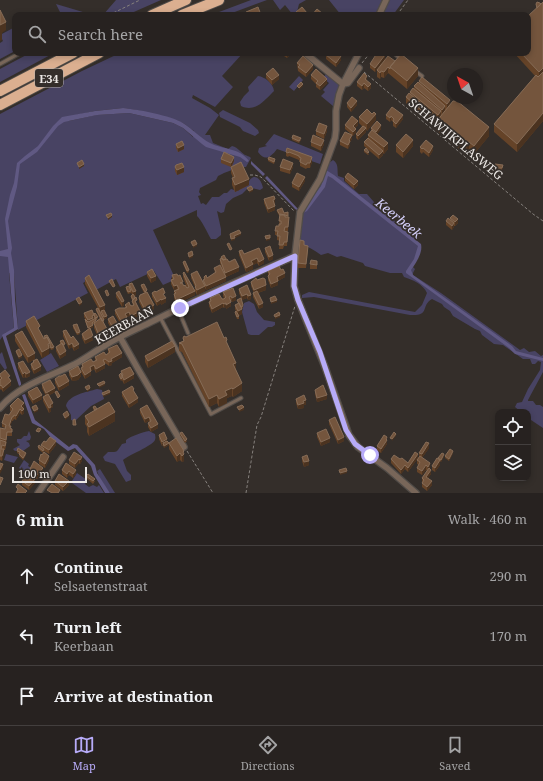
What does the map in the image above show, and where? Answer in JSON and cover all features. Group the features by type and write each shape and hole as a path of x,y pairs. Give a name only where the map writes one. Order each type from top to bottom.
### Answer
{"highway":[{"path":"159,12 186,0"},
{"path":"189,12 218,0"},
{"name":"E34","path":"0,91 67,56"},
{"name":"E34","path":"0,104 93,56"}],"street":[{"path":"380,12 386,0"},
{"path":"309,56 343,84"},
{"path":"357,56 343,84 336,106 335,138 318,184 301,208 299,215 294,286 349,435 358,447 387,468 416,493"},
{"path":"343,84 348,83 359,68"},
{"name":"KEERBAAN","path":"0,408 17,392 49,375 71,366 160,317 295,256"},
{"path":"120,338 184,447"},
{"path":"38,493 63,457"}],"lane":[{"path":"0,64 15,56"},
{"path":"398,56 405,62"},
{"path":"410,67 422,76"},
{"path":"178,309 188,333"},
{"path":"160,317 211,414 241,398"}],"path":[{"path":"115,12 140,0"},
{"path":"399,12 408,0"},
{"path":"359,68 368,56"},
{"name":"SCHAWIJKPLASWEG","path":"359,68 514,199 543,221"},
{"path":"250,175 255,174 261,177 299,215"},
{"path":"246,493 257,425 261,417 293,310 298,300"},
{"path":"184,447 213,493"}],"shaded area":[{"path":"116,0 161,0 134,12 106,12"},
{"path":"251,0 267,0 235,12 219,12"},
{"path":"273,0 306,0 299,4 297,12 291,12 285,5 280,10"},
{"path":"329,0 382,0 376,12 339,12"},
{"path":"390,0 404,0 395,12 384,12"},
{"path":"56,4 83,12 60,12"},
{"path":"12,29 12,53 0,59 0,43 3,41 0,35"},
{"path":"24,56 48,56 0,82 0,69"},
{"path":"114,56 240,56 222,76 233,87 215,107 193,95 192,98 219,115 205,135 210,135 213,143 228,149 232,146 251,158 246,167 240,167 224,173 218,176 216,180 200,188 199,192 201,195 198,196 201,204 203,203 206,205 212,197 219,197 231,189 238,191 240,188 248,184 254,177 260,181 263,188 260,190 252,188 247,189 226,204 224,212 221,213 217,211 221,235 216,239 211,239 197,216 197,210 153,230 174,276 171,278 172,281 163,285 154,271 120,287 116,279 96,290 90,279 83,283 88,293 18,330 14,273 9,273 14,329 5,333 0,340 0,114","holes":["123,108 137,110 183,123 194,131 193,137 183,128 173,123 129,113 96,115 69,121 67,117 95,111"]},
{"path":"326,74 339,85 333,106 321,96 325,92 323,90 329,83 323,78"},
{"path":"258,76 268,81 272,85 274,91 263,102 255,107 246,108 241,106 240,102 249,91 248,87"},
{"path":"299,76 303,80 294,91 289,87"},
{"path":"123,108 154,113 178,120 187,125 206,141 241,153 249,161 247,162 240,157 206,147 183,128 173,123 129,113 97,115 64,122 58,126 37,152 20,164 17,187 8,221 12,248 11,253 14,270 18,329 6,336 21,383 19,386 2,335 14,328 8,257 0,256 0,251 8,249 5,219 14,183 17,163 38,146 62,117"},
{"path":"223,110 250,123 258,130 259,133 255,136 243,131 240,127 220,117 219,113"},
{"path":"274,134 323,154 320,164 277,149 270,156 266,158 263,157 258,152 259,148 267,146 265,145"},
{"path":"333,160 337,165 338,176 344,178 344,181 359,194 367,194 380,209 416,238 419,247 412,266 415,269 413,275 441,293 520,350 524,348 529,352 535,351 541,356 543,355 543,372 528,401 533,401 536,405 543,407 543,428 531,420 531,409 517,409 515,407 517,403 522,402 540,370 541,362 538,361 535,364 532,364 530,359 523,359 503,345 494,344 482,335 480,331 453,316 442,304 432,299 428,302 421,314 410,315 314,297 302,298 302,295 309,292 415,312 422,305 427,293 420,285 404,277 402,273 390,273 365,266 363,263 341,256 337,257 328,253 321,255 311,248 300,244 302,211 320,185 329,163"},
{"path":"251,161 265,174 263,176 251,164"},
{"path":"326,170 421,244 420,254 411,270 413,275 512,346 516,351 543,358 543,361 515,354 509,348 406,273 414,259 418,246 332,178 328,176 325,187 307,211 303,213 302,211 321,186"},
{"path":"267,176 298,209 297,210 265,178"},
{"path":"249,301 254,304 257,312 264,320 275,322 275,325 268,327 259,335 248,334 242,312 244,303"},
{"path":"2,352 7,368 5,370 0,363 0,354"},
{"path":"51,353 59,366 47,372 40,360"},
{"path":"97,389 102,390 104,399 91,406 75,421 71,420 71,415 66,406 67,402 78,394"},
{"path":"25,394 35,420 69,447 73,444 77,445 95,465 97,473 110,493 105,493 94,475 91,466 75,448 68,451 52,439 44,429 32,423 22,395"},
{"path":"29,431 31,437 30,440 26,441 30,446 23,451 15,451 13,449 20,445 17,442 17,439 27,436"},
{"path":"149,431 155,434 155,440 145,448 123,460 127,471 131,475 131,480 126,482 115,464 105,461 103,457 108,452 114,452 119,449 122,444 126,443 126,440 137,434"},
{"path":"6,454 18,457 14,463 4,460"},
{"path":"24,460 31,468 27,474 19,468"},
{"path":"100,469 115,493 110,493 100,479 97,471"},
{"path":"77,473 87,480 85,484 89,487 93,485 97,487 99,485 104,493 86,493 72,483"}],"building":[{"path":"537,2 541,4 537,8 536,4"},
{"path":"543,2 543,68 539,72 524,56 531,56 531,13"},
{"path":"258,7 260,12 246,12"},
{"path":"302,7 306,12 296,12"},
{"path":"0,10 6,22 0,25"},
{"path":"303,56 313,65 306,73 298,67 300,65 297,63"},
{"path":"327,56 341,56 336,63"},
{"path":"375,56 384,56 375,68 370,64"},
{"path":"388,56 395,61 390,69 388,67 384,72 381,71 380,73 377,70"},
{"path":"399,56 403,56 418,68 407,81 390,67"},
{"path":"273,68 279,75 272,80 266,74"},
{"path":"316,69 327,79 320,86 316,83 318,81 311,75"},
{"path":"543,72 543,113 517,144 494,124 536,75 538,77"},
{"path":"364,73 367,76 365,79 371,84 368,87 364,83 362,86 357,82"},
{"path":"422,77 447,98 447,104 419,81"},
{"path":"301,82 303,84 299,88 297,86"},
{"path":"418,82 445,106 442,110 414,86"},
{"path":"413,88 441,111 438,115 410,92"},
{"path":"409,93 436,116 433,120 406,97"},
{"path":"352,97 357,101 351,108 347,103"},
{"path":"451,104 461,104 489,127 474,146 469,142 467,144 460,138 459,141 436,122"},
{"path":"392,107 403,115 396,124 391,116 390,118 386,115"},
{"path":"367,109 372,114 374,112 376,114 367,124 359,117"},
{"path":"352,116 358,121 353,126 356,129 353,132 345,125"},
{"path":"377,121 381,125 376,132 371,128"},
{"path":"319,123 327,126 324,134 316,131"},
{"path":"363,126 366,128 358,136 356,134"},
{"path":"372,130 388,143 384,147 368,135"},
{"path":"345,132 352,135 348,145 340,141"},
{"path":"406,134 413,140 403,152 396,145"},
{"path":"293,135 301,138 299,141 292,138"},
{"path":"313,135 324,140 321,146 311,142"},
{"path":"368,138 383,151 379,155 364,142"},
{"path":"426,140 433,146 429,153 420,147"},
{"path":"182,141 184,145 178,148 176,144"},
{"path":"287,148 312,157 310,163 307,163 306,165 300,162 301,158 299,156 286,152"},
{"path":"366,148 369,152 368,153 364,150"},
{"path":"224,152 234,157 231,163 221,159"},
{"path":"269,157 275,159 274,162 268,159"},
{"path":"283,159 293,163 290,170 280,167"},
{"path":"82,160 84,164 79,167 77,163"},
{"path":"241,162 249,179 235,185 232,178 235,177 231,167"},
{"path":"182,163 184,167 177,170 175,167 176,165"},
{"path":"495,164 503,165 502,168 495,168"},
{"path":"492,167 495,168 495,174 492,173"},
{"path":"297,173 305,177 299,187 292,183"},
{"path":"348,173 358,181 354,185 345,177"},
{"path":"251,186 253,189 249,191 247,188"},
{"path":"274,196 275,199 273,200 275,206 268,209 264,199"},
{"path":"282,208 284,213 288,212 288,216 280,215 277,210"},
{"path":"111,213 112,215 108,218 106,215"},
{"path":"280,214 285,215 285,217 289,217 288,227 285,227 284,231 288,232 287,242 284,242 283,245 279,245 280,236 277,236 278,231 275,231 276,226 281,224 281,221 279,221"},
{"path":"453,215 458,219 455,222 450,218"},
{"path":"448,218 454,223 452,226 446,221"},
{"path":"239,230 241,233 234,236 235,238 231,239 230,234"},
{"path":"270,235 270,238 266,239 265,236"},
{"path":"195,240 197,244 193,246 191,242"},
{"path":"300,240 304,241 304,245 308,246 306,264 298,263"},
{"path":"229,243 232,249 230,250 227,244"},
{"path":"270,246 273,255 269,257 265,248"},
{"path":"259,248 264,259 259,262 257,258 251,261 253,264 246,268 239,251 242,250 244,254"},
{"path":"192,251 193,255 189,257 188,253"},
{"path":"224,255 226,259 223,260 221,257"},
{"path":"222,258 223,260 227,259 229,262 235,259 239,267 225,273 220,259"},
{"path":"311,260 317,261 317,265 310,264"},
{"path":"185,261 189,270 187,271 183,262"},
{"path":"220,265 226,277 206,286 203,280 205,279 204,277 206,275 207,278 216,272 214,268"},
{"path":"279,266 285,273 277,277 278,281 271,284 268,276 270,274 268,271"},
{"path":"152,269 156,276 151,278 147,272"},
{"path":"197,271 205,286 197,290 191,274"},
{"path":"184,272 195,291 176,300 174,294 176,293 174,291 179,289 177,285 174,286 171,280 174,279 172,275 180,275 183,282 180,283 184,286 185,285 187,288 189,287 183,273"},
{"path":"89,275 105,305 100,307 85,278"},
{"path":"256,278 257,280 263,278 265,279 266,285 254,290 251,282"},
{"path":"112,279 115,286 113,287 109,281"},
{"path":"132,283 136,291 133,292 129,284"},
{"path":"144,284 147,290 145,292 141,285"},
{"path":"247,285 251,295 248,296 247,294 242,296 239,289"},
{"path":"129,286 131,291 128,292 126,287"},
{"path":"163,288 165,293 163,294 166,298 157,302 152,293"},
{"path":"233,288 236,296 232,298 231,296 229,297 231,302 226,305 226,303 223,303 212,309 209,302 211,301 210,298 219,294 222,299 224,299 226,297 223,292"},
{"path":"107,290 109,295 107,296 105,291"},
{"path":"119,291 124,301 122,302 116,293"},
{"path":"257,291 263,303 259,305 253,293"},
{"path":"147,292 154,305 145,310 139,298 140,295"},
{"path":"133,294 135,297 133,300 131,296"},
{"path":"275,296 277,300 271,302 270,298"},
{"path":"79,297 82,302 79,304 76,299"},
{"path":"136,297 137,300 135,301 140,311 131,316 129,312 125,314 127,317 121,321 115,310 127,307 125,305 129,302 130,305 134,305 132,301"},
{"path":"241,298 243,305 242,307 237,300"},
{"path":"239,303 242,309 238,311 235,305"},
{"path":"98,308 104,320 102,321 96,309"},
{"path":"92,310 94,315 92,316 93,318 88,320 84,313"},
{"path":"104,310 107,316 104,317 101,311"},
{"path":"279,312 280,315 275,317 274,315"},
{"path":"34,316 40,326 38,328 44,339 47,337 50,343 48,344 49,348 42,352 26,321"},
{"path":"113,316 117,323 112,326 108,319"},
{"path":"96,318 96,320 92,323 93,325 88,328 85,319 88,322"},
{"path":"101,318 107,329 98,333 94,323"},
{"path":"217,322 224,338 226,337 226,341 236,363 233,364 242,383 233,389 232,388 225,391 227,395 219,399 217,395 209,399 182,344 179,343 184,341 184,336 186,337"},
{"path":"77,324 80,332 77,333 73,325"},
{"path":"90,328 93,336 85,340 82,334"},
{"path":"66,330 71,338 73,336 79,344 74,347 72,343 69,345 63,331"},
{"path":"22,331 35,353 28,357 15,335"},
{"path":"47,335 54,347 51,348 47,337 45,338 44,336"},
{"path":"63,340 65,344 63,345 60,341"},
{"path":"172,341 175,346 148,361 145,356"},
{"path":"62,343 66,351 60,355 56,347"},
{"path":"117,345 122,353 111,359 112,361 109,362 105,359 103,360 105,364 96,369 94,365 90,367 91,371 85,375 81,368 83,367 82,364 91,359 93,362 97,360 95,357 104,352 106,355 110,352 108,349"},
{"path":"19,349 22,355 19,357 16,351"},
{"path":"37,359 41,366 34,370 31,364"},
{"path":"23,361 30,372 26,374 25,372 23,374 18,363"},
{"path":"78,366 81,372 72,377 69,371"},
{"path":"130,367 134,374 124,380 121,371"},
{"path":"5,370 10,376 8,377 11,381 3,388 1,385 0,386 0,380 2,378 0,374"},
{"path":"65,374 69,381 59,387 55,379"},
{"path":"50,380 55,388 46,393 42,384"},
{"path":"104,381 105,383 99,386 97,384"},
{"path":"89,385 90,388 87,390 85,387"},
{"path":"323,385 327,395 317,398 315,390"},
{"path":"132,386 138,398 129,404 122,392"},
{"path":"37,387 42,395 33,400 28,392"},
{"path":"109,390 110,392 103,395 102,393"},
{"path":"57,391 60,396 58,398 55,392"},
{"path":"48,394 53,403 49,408 43,397"},
{"path":"304,395 306,400 303,401 304,403 298,405 296,399"},
{"path":"18,398 24,403 21,406 24,409 22,411 20,409 16,416 14,415 12,417 9,426 11,426 10,428 12,429 12,432 7,432 6,440 0,438 0,428 5,429 6,425 2,423 5,414 9,415 13,409 10,406"},
{"path":"109,402 115,412 89,427 87,424 89,422 85,416"},
{"path":"36,405 38,409 34,411 32,407"},
{"path":"147,405 158,424 151,428 148,423 151,421 149,417 145,419 140,409"},
{"path":"242,405 244,407 239,410 237,407"},
{"path":"67,411 69,415 65,418 63,414"},
{"path":"335,417 344,437 338,440 329,420"},
{"path":"75,419 76,425 73,425 73,420"},
{"path":"38,428 41,429 39,432 36,431"},
{"path":"326,429 330,438 321,442 317,433"},
{"path":"164,432 167,439 162,442 159,435"},
{"path":"182,432 187,439 185,441 180,433"},
{"path":"394,432 396,434 392,439 390,438"},
{"path":"384,435 387,437 387,440 381,449 377,446"},
{"path":"50,437 56,441 49,450 41,445"},
{"path":"176,438 184,451 182,456 180,453 177,456 169,443"},
{"path":"0,440 6,442 5,446 2,445 1,449 4,449 2,456 0,456"},
{"path":"167,441 169,443 164,446 163,443"},
{"path":"426,442 429,443 422,454 419,453"},
{"path":"39,445 44,449 43,451 38,447"},
{"path":"18,448 26,453 23,458 19,454 20,452 17,451"},
{"path":"450,449 453,451 449,459 445,456"},
{"path":"44,452 49,456 45,464 39,460 41,454 42,455"},
{"path":"74,452 82,457 75,464 69,460"},
{"path":"415,452 418,454 408,468 405,465 401,470 391,459 394,455 400,459 402,458 408,463"},
{"path":"442,453 444,454 441,460 438,458"},
{"path":"307,455 309,461 304,462 302,457"},
{"path":"420,456 430,463 428,467 426,465 422,471 417,468 420,462 417,460"},
{"path":"437,458 440,460 435,468 432,466"},
{"path":"34,461 43,468 37,475 30,469"},
{"path":"0,463 3,464 0,470"},
{"path":"66,463 76,470 73,474 69,471 67,474 62,470"},
{"path":"346,468 347,471 340,473 339,470"},
{"path":"429,468 431,470 426,477 432,481 427,487 422,483 424,480 422,478"},
{"path":"27,474 35,479 29,486 22,481"},
{"path":"59,474 69,481 63,487 55,481"},
{"path":"88,474 95,479 93,481 86,476"},
{"path":"0,477 3,478 0,485"},
{"path":"18,484 27,491 25,493 16,493 18,489 16,487"},
{"path":"52,484 60,490 58,493 52,493 47,490"}],"route":[{"path":"180,308 295,256 295,292 320,352 346,430 355,444 370,455"}],"water label":[{"name":"Keerbeek","path":"399,218"}]}
